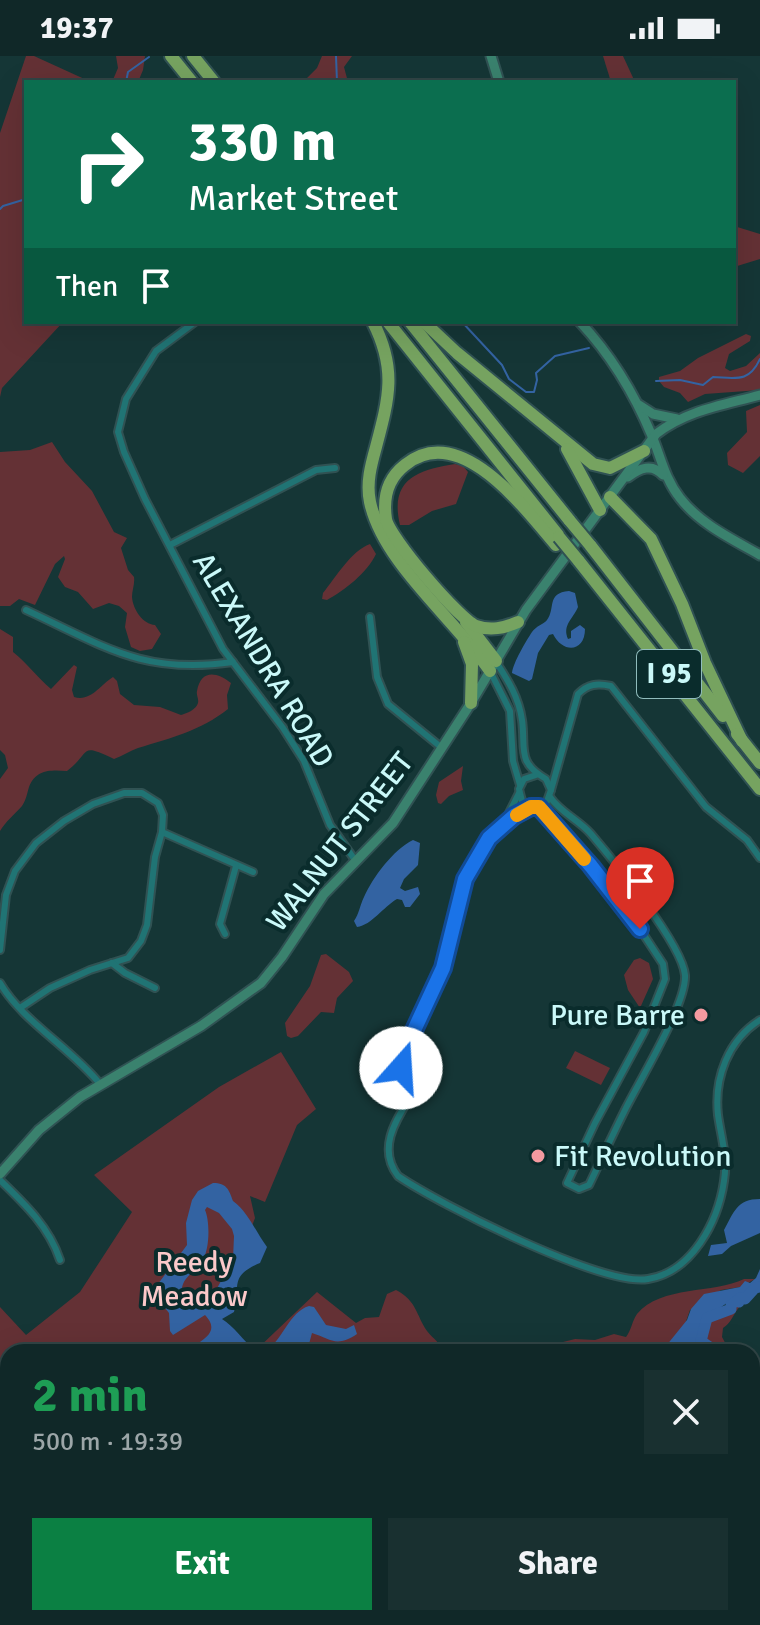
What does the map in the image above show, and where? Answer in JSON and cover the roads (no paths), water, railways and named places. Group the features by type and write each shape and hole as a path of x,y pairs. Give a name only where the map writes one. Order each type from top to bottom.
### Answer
{"highway":[{"path":"171,56 190,80"},
{"path":"193,56 212,80"},
{"path":"374,324 381,338 390,375 387,405 369,471 369,498 376,524 389,548 461,636 493,666"},
{"path":"390,324 558,541"},
{"name":"I 95","path":"412,324 760,763"},
{"path":"426,324 584,459 603,468 617,466 644,451"},
{"path":"557,435 570,452 600,510"},
{"path":"493,666 460,614 400,545 387,524 384,499 391,479 405,464 424,455 444,453 466,459 486,471 558,541"},
{"path":"610,497 651,539 742,741"},
{"name":"I 95","path":"558,541 575,556 760,789"},
{"path":"460,614 473,625 483,628 503,628 518,622"},
{"path":"461,636 472,664 471,703"}],"main road":[{"path":"491,56 498,80"},
{"path":"582,324 612,359 637,403 673,488"},
{"name":"WALNUT STREET","path":"0,1174 59,1112 100,1084 201,1026 261,983 324,894 393,823 471,703 518,622 653,438 677,419 760,395"},
{"path":"637,403 653,414 677,419"},
{"path":"622,482 636,471 654,468 661,472 703,521 760,555"}],"street":[{"name":"ALEXANDRA ROAD","path":"192,324 156,351 126,399 118,432 124,452 202,612 233,662 304,761 330,825 355,860"},
{"path":"170,545 316,470 335,468"},
{"path":"26,610 125,656 157,664 201,667 233,662"},
{"path":"370,617 377,677 388,704 442,748"},
{"path":"493,666 515,696 522,720 522,751 526,763 550,784 558,808 588,831 669,935 685,976 683,990 663,1037 589,1185 579,1189 567,1183 644,1032 665,979 663,964 591,866 535,807 522,801 519,793"},
{"path":"493,666 510,711 513,761 520,785 503,824"},
{"path":"760,858 747,840 706,807 611,686 585,686 578,694 551,794 535,807 503,824 489,838 465,879 443,968 403,1058 402,1073 410,1098 398,1115 390,1136 389,1162 398,1176 514,1238 584,1266 633,1281 672,1272 693,1254 720,1199 726,1166 718,1107 723,1067 740,1036 760,1020"},
{"path":"520,785 524,779 554,769 562,754"},
{"path":"0,950 6,895 15,871 36,843 93,804 124,793 142,793 158,803 163,815 162,832 155,857 147,925 141,941 128,958 50,988 20,1008"},
{"path":"162,832 253,872"},
{"path":"225,934 220,924 236,866"},
{"path":"112,963 155,988"},
{"path":"0,983 10,1000 85,1065 100,1084"},
{"path":"0,1180 38,1219 55,1245 60,1260"}],"water":[{"path":"569,591 575,593 578,607 567,626 568,639 571,638 571,631 580,625 585,629 581,642 573,648 568,647 562,645 553,634 549,635 538,653 532,679 529,681 512,673 532,632 550,615 554,598"},
{"path":"413,840 420,843 418,865 400,888 405,891 418,887 420,894 410,907 405,907 402,900 397,899 368,923 357,927 354,921 373,881 391,857"},
{"path":"213,1183 224,1186 267,1247 260,1263 243,1273 238,1283 234,1312 222,1319 248,1344 196,1344 210,1332 210,1322 205,1315 173,1335 169,1313 152,1292 187,1245 186,1223 192,1200 198,1191","holes":["207,1207 219,1213 232,1229 233,1259 215,1292 184,1298 182,1286 207,1250"]},
{"path":"760,1199 760,1233 731,1246 722,1254 708,1256 711,1245 727,1243 724,1230 737,1208 746,1201"},
{"path":"760,1269 760,1286 750,1288 747,1297 729,1302 713,1315 707,1324 703,1344 668,1344 704,1294 740,1287 745,1281 750,1283"},
{"path":"314,1307 326,1325 346,1329 354,1325 357,1334 339,1341 312,1333 309,1344 274,1344 302,1309"}],"waterway":[{"path":"336,56 337,80"},
{"path":"126,80 128,72 149,57"},
{"path":"0,209 24,200"},
{"path":"464,324 502,365 509,379 526,392 534,392 536,373 555,356 589,348"},
{"path":"656,381 680,380 703,385 713,377 746,376 760,359"},
{"path":"705,1344 701,1341 707,1318 731,1309 736,1301 745,1299 760,1287"}],"place":[{"name":"Pure Barre","path":"701,1015"},
{"name":"Fit Revolution","path":"538,1156"}],"park label":[{"name":"Reedy Meadow","path":"194,1279"}]}
